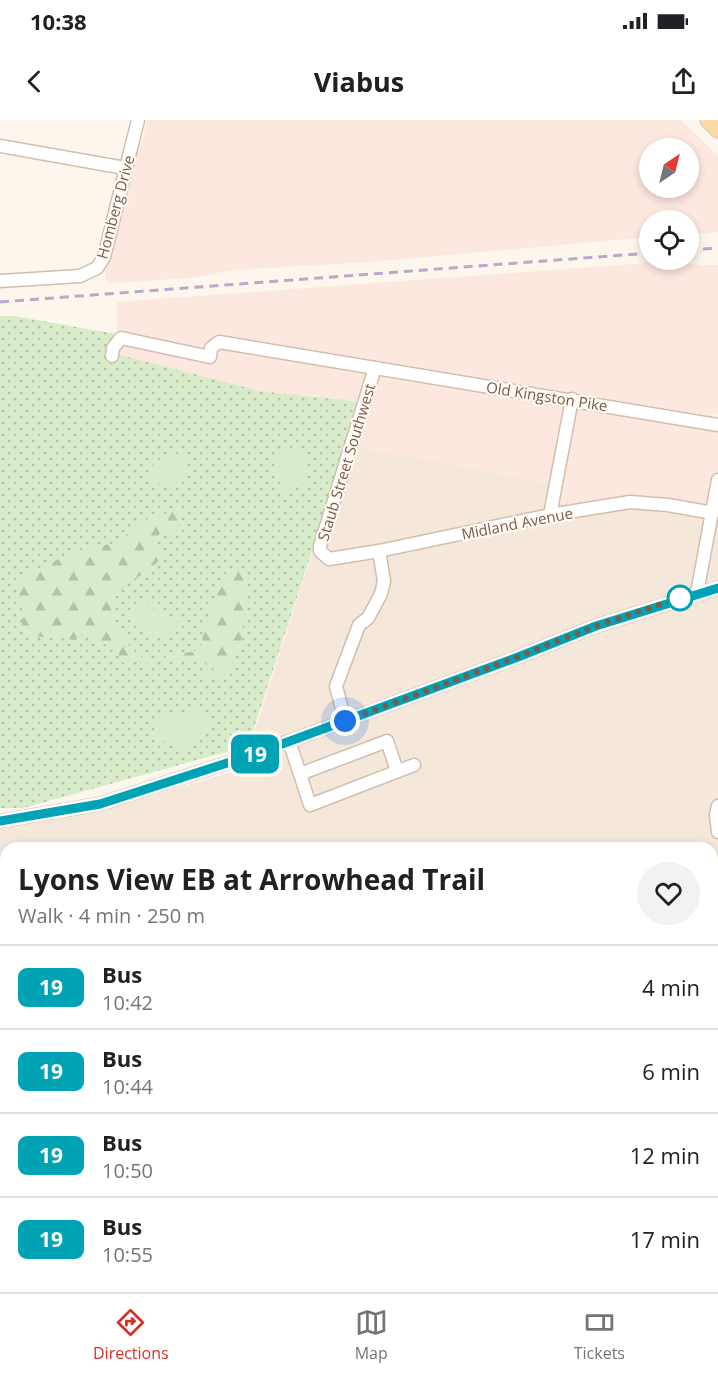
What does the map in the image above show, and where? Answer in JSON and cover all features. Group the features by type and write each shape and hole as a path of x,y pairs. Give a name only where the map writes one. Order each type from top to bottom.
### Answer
{"main road":[{"path":"708,120 718,130"}],"street":[{"name":"Homberg Drive","path":"0,281 80,276 97,268 104,257 124,168 138,120"},
{"path":"0,146 124,168"},
{"name":"Old Kingston Pike","path":"112,356 113,348 121,338 210,357 211,348 219,342 718,425"},
{"name":"Staub Street Southwest","path":"324,556 320,551 320,546 375,368"},
{"path":"550,515 572,399"},
{"path":"697,593 718,480"},
{"name":"Midland Avenue","path":"324,556 336,559 550,515 630,502 668,505 712,513"},
{"path":"345,721 336,686 359,625 368,618 381,594 384,581 379,551"},
{"path":"0,821 100,804 345,721 596,626 718,588"},
{"path":"289,741 310,805 414,765"},
{"path":"300,774 387,741 397,771"},
{"path":"718,806 716,815 718,832"}],"shaded area":[{"path":"147,120 681,120 718,156 718,232 699,234 699,210 639,210 639,238 370,262 234,270 190,278 112,283 106,280 106,273 103,270 109,259"},
{"path":"639,264 639,270 699,270 699,265 718,265 718,414 712,413 714,429 718,430 718,520 707,507 559,507 551,483 360,448 347,443 360,402 260,391 117,354 117,302"},
{"path":"360,447 551,483 545,511 645,508 718,520 718,842 0,842 0,824 39,821 97,812 242,769 344,455"}],"green space":[{"path":"0,316 14,316 116,334 117,354 260,391 361,402 248,746 23,808 0,808"},
{"path":"296,446 307,454 304,483 299,488 291,487 282,491 278,472 278,456 283,451"},
{"path":"174,454 186,460 186,479 173,485 154,483 151,479 150,466"},
{"path":"175,511 181,516 171,537 169,534 160,533 156,539 156,551 162,557 122,589 113,606 115,619 125,640 141,657 156,665 131,661 123,663 117,651 91,633 82,633 74,640 40,637 22,630 22,604 16,581 22,575 84,549 115,543 150,517"},
{"path":"234,570 241,571 246,576 245,606 241,643 227,673 215,678 201,677 197,673 214,674 213,665 196,660 163,658 199,648 220,582 223,576"},
{"path":"145,600 158,613 170,618 179,618 171,634 160,638 134,622 133,612"},
{"path":"195,705 204,712 209,721 194,744 185,749 178,749 157,735 154,726 155,716 182,714"}],"railway":[{"path":"699,249 718,248"},
{"path":"0,302 639,254"}],"bus line":[{"name":"19","path":"0,821 100,804 255,754 596,626 718,588"}],"route":[{"path":"345,721 596,626 680,598"}]}
